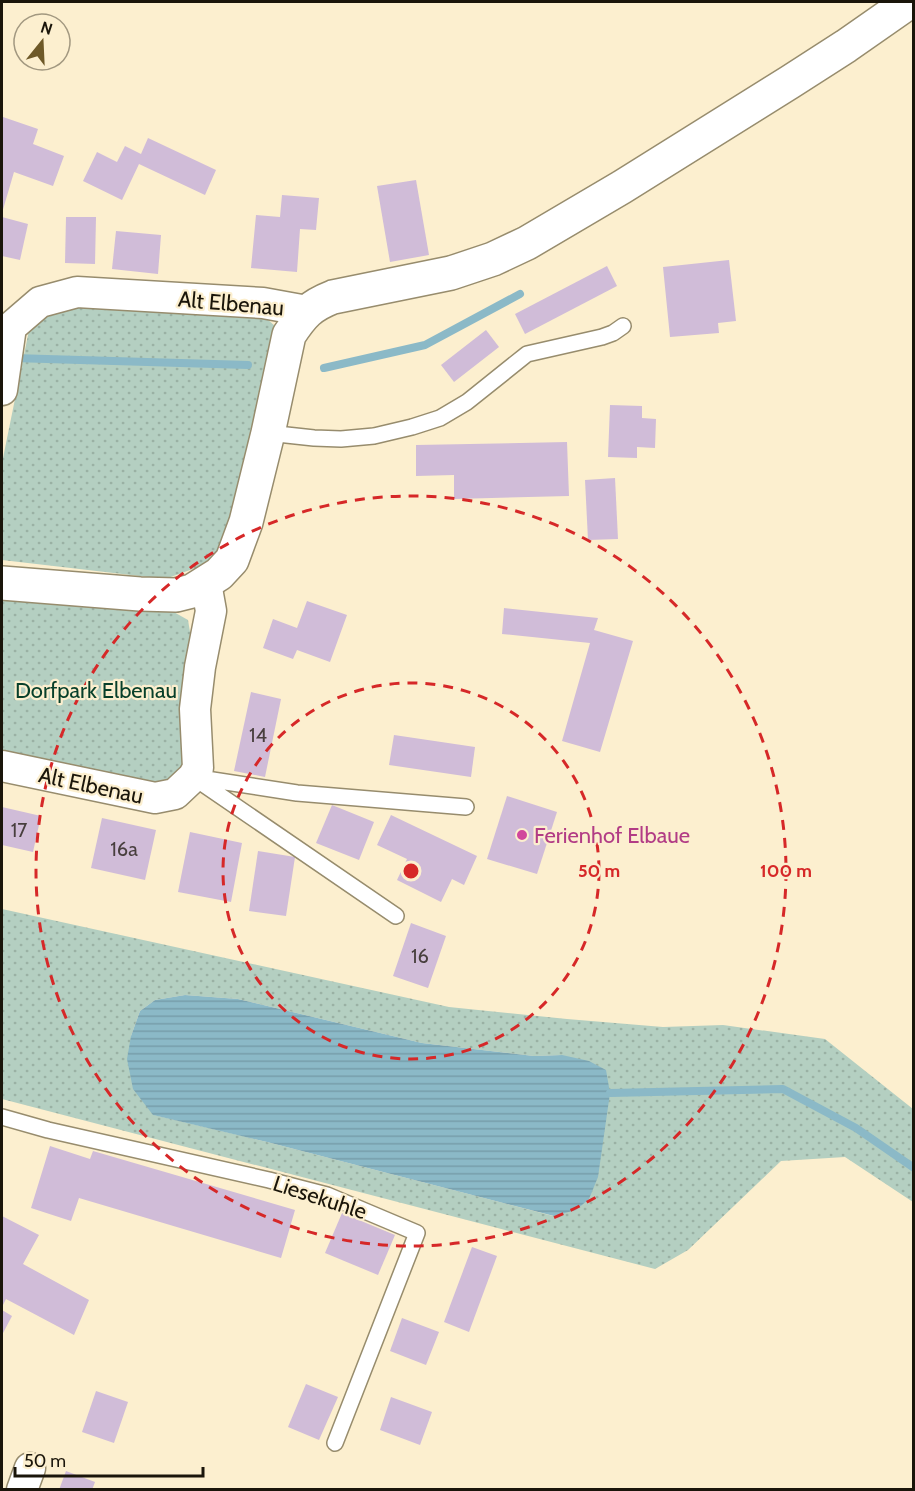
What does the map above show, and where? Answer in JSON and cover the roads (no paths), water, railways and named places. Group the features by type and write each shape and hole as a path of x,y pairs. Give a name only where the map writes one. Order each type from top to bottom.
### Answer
{"street":[{"path":"307,311 333,297 451,273 493,259 527,243 622,187 790,82 909,2"},
{"name":"Alt Elbenau","path":"2,583 176,595 192,591 219,574 232,560 253,499 289,335 307,311 263,303 77,292 40,302 7,331 3,382"},
{"path":"193,777 198,768 195,709 211,612 206,584"},
{"name":"Alt Elbenau","path":"2,766 155,798 175,794 193,777"}],"lane":[{"path":"268,432 341,439 374,436 412,427 440,418 466,402 527,354 602,337 623,326"},
{"path":"193,777 297,793 466,807"},
{"path":"193,777 396,916"},
{"name":"Liesekuhle","path":"2,1116 48,1130 327,1195 417,1233 335,1443"}],"water":[{"path":"185,995 238,999 422,1043 534,1056 562,1055 589,1061 606,1070 610,1093 598,1177 589,1199 576,1210 554,1216 153,1115 133,1089 127,1059 131,1036 140,1011 155,1000"}],"waterway":[{"path":"324,368 425,345 520,294"},
{"path":"13,358 248,365"},
{"path":"610,1093 783,1089 856,1128 914,1168"}],"place":[{"name":"Ferienhof Elbaue","path":"522,835"}],"park label":[{"name":"Dorfpark Elbenau","path":"96,690"}]}
